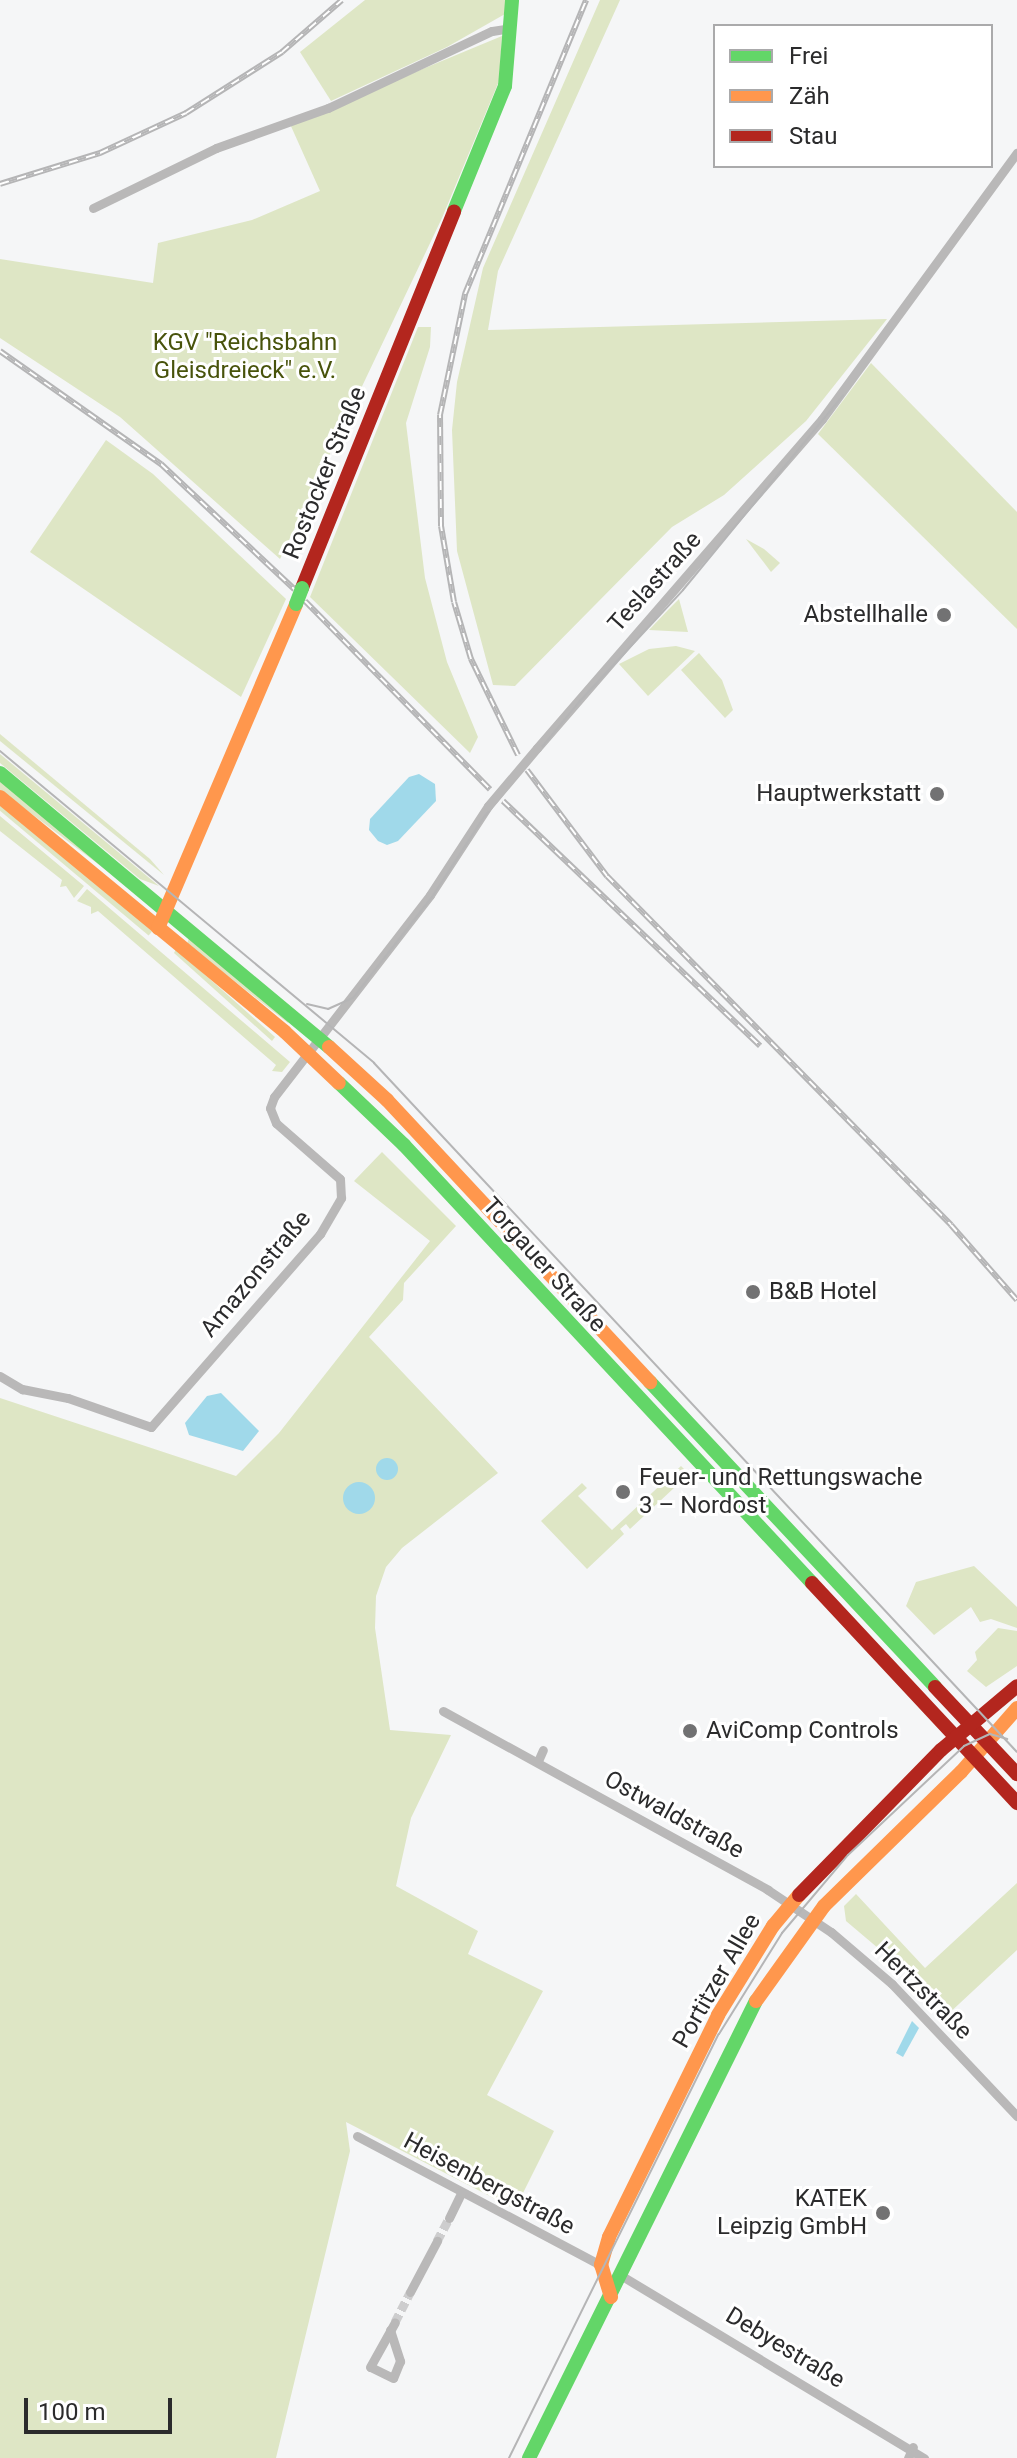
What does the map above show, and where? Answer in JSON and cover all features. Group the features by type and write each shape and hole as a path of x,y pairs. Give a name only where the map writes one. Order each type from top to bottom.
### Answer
{"main road":[{"name":"Rostocker Straße","path":"158,928 296,604 505,86 512,0"},
{"name":"Torgauer Straße","path":"0,773 319,1036 417,1131 1017,1774"},
{"name":"Torgauer Straße","path":"0,797 307,1051 404,1145 1017,1803"},
{"name":"Portitzer Allee","path":"601,2265 612,2230 718,2015 790,1905 834,1855 956,1738 1017,1686"},
{"name":"Portitzer Allee","path":"529,2458 622,2276 738,2033 813,1921 974,1757 1017,1708"},
{"path":"601,2265 611,2297"}],"street":[{"path":"93,208 216,148 328,108 492,31 511,28"},
{"name":"Teslastraße","path":"319,1036 430,895 488,806 822,419 1017,153"},
{"name":"Amazonstraße","path":"0,1376 22,1389 68,1398 151,1427 320,1234 341,1198 340,1179 276,1123 270,1108 283,1082 319,1036"},
{"name":"Ostwaldstraße","path":"443,1711 538,1761 790,1905"},
{"path":"538,1761 543,1750"},
{"name":"Hertzstraße","path":"790,1905 892,1984 1017,2116"},
{"name":"Heisenbergstraße","path":"357,2136 601,2265"},
{"path":"449,2218 461,2193"},
{"path":"410,2292 437,2241"},
{"name":"Debyestraße","path":"622,2276 913,2447 924,2458"},
{"path":"392,2326 400,2361 393,2378 370,2367 392,2326"},
{"path":"908,2458 913,2447"}],"green space":[{"path":"365,0 506,0 505,14 447,47 331,101 300,52"},
{"path":"600,0 620,0 498,271 488,330 887,319 806,421 724,495 672,527 515,686 493,685 457,551 452,430 457,382 483,268"},
{"name":"KGV \"Reichsbahn Gleisdreieck\" e.V.","path":"502,36 499,81 442,218 280,559 120,417 0,338 0,259 153,283 158,243 252,220 320,191 290,124"},
{"path":"418,327 431,327 430,347 406,423 425,578 447,662 478,737 470,753 310,597"},
{"path":"871,363 1017,512 1017,629 818,434"},
{"path":"106,440 153,474 286,599 241,697 30,552"},
{"path":"746,539 764,549 780,563 771,572"},
{"path":"679,599 688,632 649,630 668,610"},
{"path":"676,646 695,651 648,696 619,664 649,649"},
{"path":"699,653 722,680 733,710 725,718 681,670"},
{"path":"0,734 150,859 164,875 0,741"},
{"path":"0,754 159,886 140,879 0,763"},
{"path":"0,777 151,904 0,790"},
{"path":"0,803 152,931 149,936 0,811"},
{"path":"0,816 84,886 74,898 66,886 60,887 62,880 0,831"},
{"path":"87,889 290,1062 282,1072 272,1071 276,1065 98,911 91,914 91,907 77,901"},
{"path":"190,935 291,1018 288,1023 187,944"},
{"path":"176,949 275,1037 272,1041 174,953"},
{"path":"382,1152 456,1226 404,1283 403,1300 369,1337 498,1473 402,1548 386,1567 376,1596 375,1628 390,1730 451,1735 411,1818 396,1886 478,1931 468,1954 543,1991 487,2095 554,2131 515,2209 346,2122 350,2151 276,2458 0,2458 0,1398 236,1476 279,1433 430,1241 354,1181"},
{"path":"681,1466 689,1474 630,1529 626,1524 620,1529 624,1534 587,1569 541,1521 582,1483 587,1488 578,1496 612,1530"},
{"path":"974,1566 1017,1607 1017,1628 991,1619 980,1622 971,1607 934,1635 906,1606 916,1582"},
{"path":"998,1628 1017,1631 1017,1666 986,1687 967,1671 977,1660 975,1652"},
{"path":"1017,1883 1017,1950 945,2017 911,1976 846,1921 844,1906 856,1894 925,1968"}],"water":[{"path":"419,774 435,784 436,801 398,841 387,845 378,841 369,830 370,819 409,777"},
{"path":"221,1393 259,1431 243,1451 189,1435 185,1423 207,1396"},
{"path":"387,1458 395,1461 398,1469 395,1477 387,1480 379,1477 376,1469 379,1461"},
{"path":"359,1482 371,1486 375,1498 371,1510 359,1514 347,1510 343,1498 347,1486"},
{"path":"912,2021 919,2028 903,2057 896,2053"}],"tunnel":[{"path":"437,2241 449,2218"},
{"path":"395,2322 410,2292"}],"tram line":[{"path":"307,1004 328,1009 353,998 432,897 484,817 580,701 683,590 843,395"},
{"path":"0,751 374,1063 1017,1752"},
{"path":"509,2458 719,2034 782,1933 848,1855 964,1746 990,1734 1007,1739"}],"railway":[{"path":"0,184 100,153 186,113 282,52 342,0"},
{"path":"518,755 471,659 454,602 441,526 440,415 465,294 586,0"},
{"path":"0,351 161,464 294,589"},
{"path":"305,601 490,789"},
{"path":"527,770 607,876 951,1225 1017,1300"},
{"path":"503,801 760,1046"}],"traffic: fast":[{"path":"454,211 505,86 512,0"},
{"path":"296,604 302,588"},
{"path":"0,773 329,1047"},
{"path":"339,1083 404,1145 812,1583"},
{"path":"650,1382 935,1687"},
{"path":"529,2458 756,2001"}],"traffic: slow":[{"path":"158,928 296,604"},
{"path":"0,797 285,1032 339,1083"},
{"path":"329,1047 387,1100 650,1382"},
{"path":"756,2001 824,1906 961,1772 1017,1708"},
{"path":"611,2297 601,2265 609,2237 718,2015 773,1926 799,1895"}],"traffic: jam":[{"path":"302,588 454,211"},
{"path":"812,1583 1017,1803"},
{"path":"799,1895 941,1750 1017,1686"},
{"path":"935,1687 1017,1774"}],"place":[{"name":"Abstellhalle","path":"944,615"},
{"name":"Hauptwerkstatt","path":"937,794"},
{"name":"B&B Hotel","path":"753,1292"},
{"name":"Feuer- und Rettungswache 3 – Nordost","path":"623,1492"},
{"name":"AviComp Controls","path":"690,1731"},
{"name":"KATEK Leipzig GmbH","path":"883,2213"}]}
